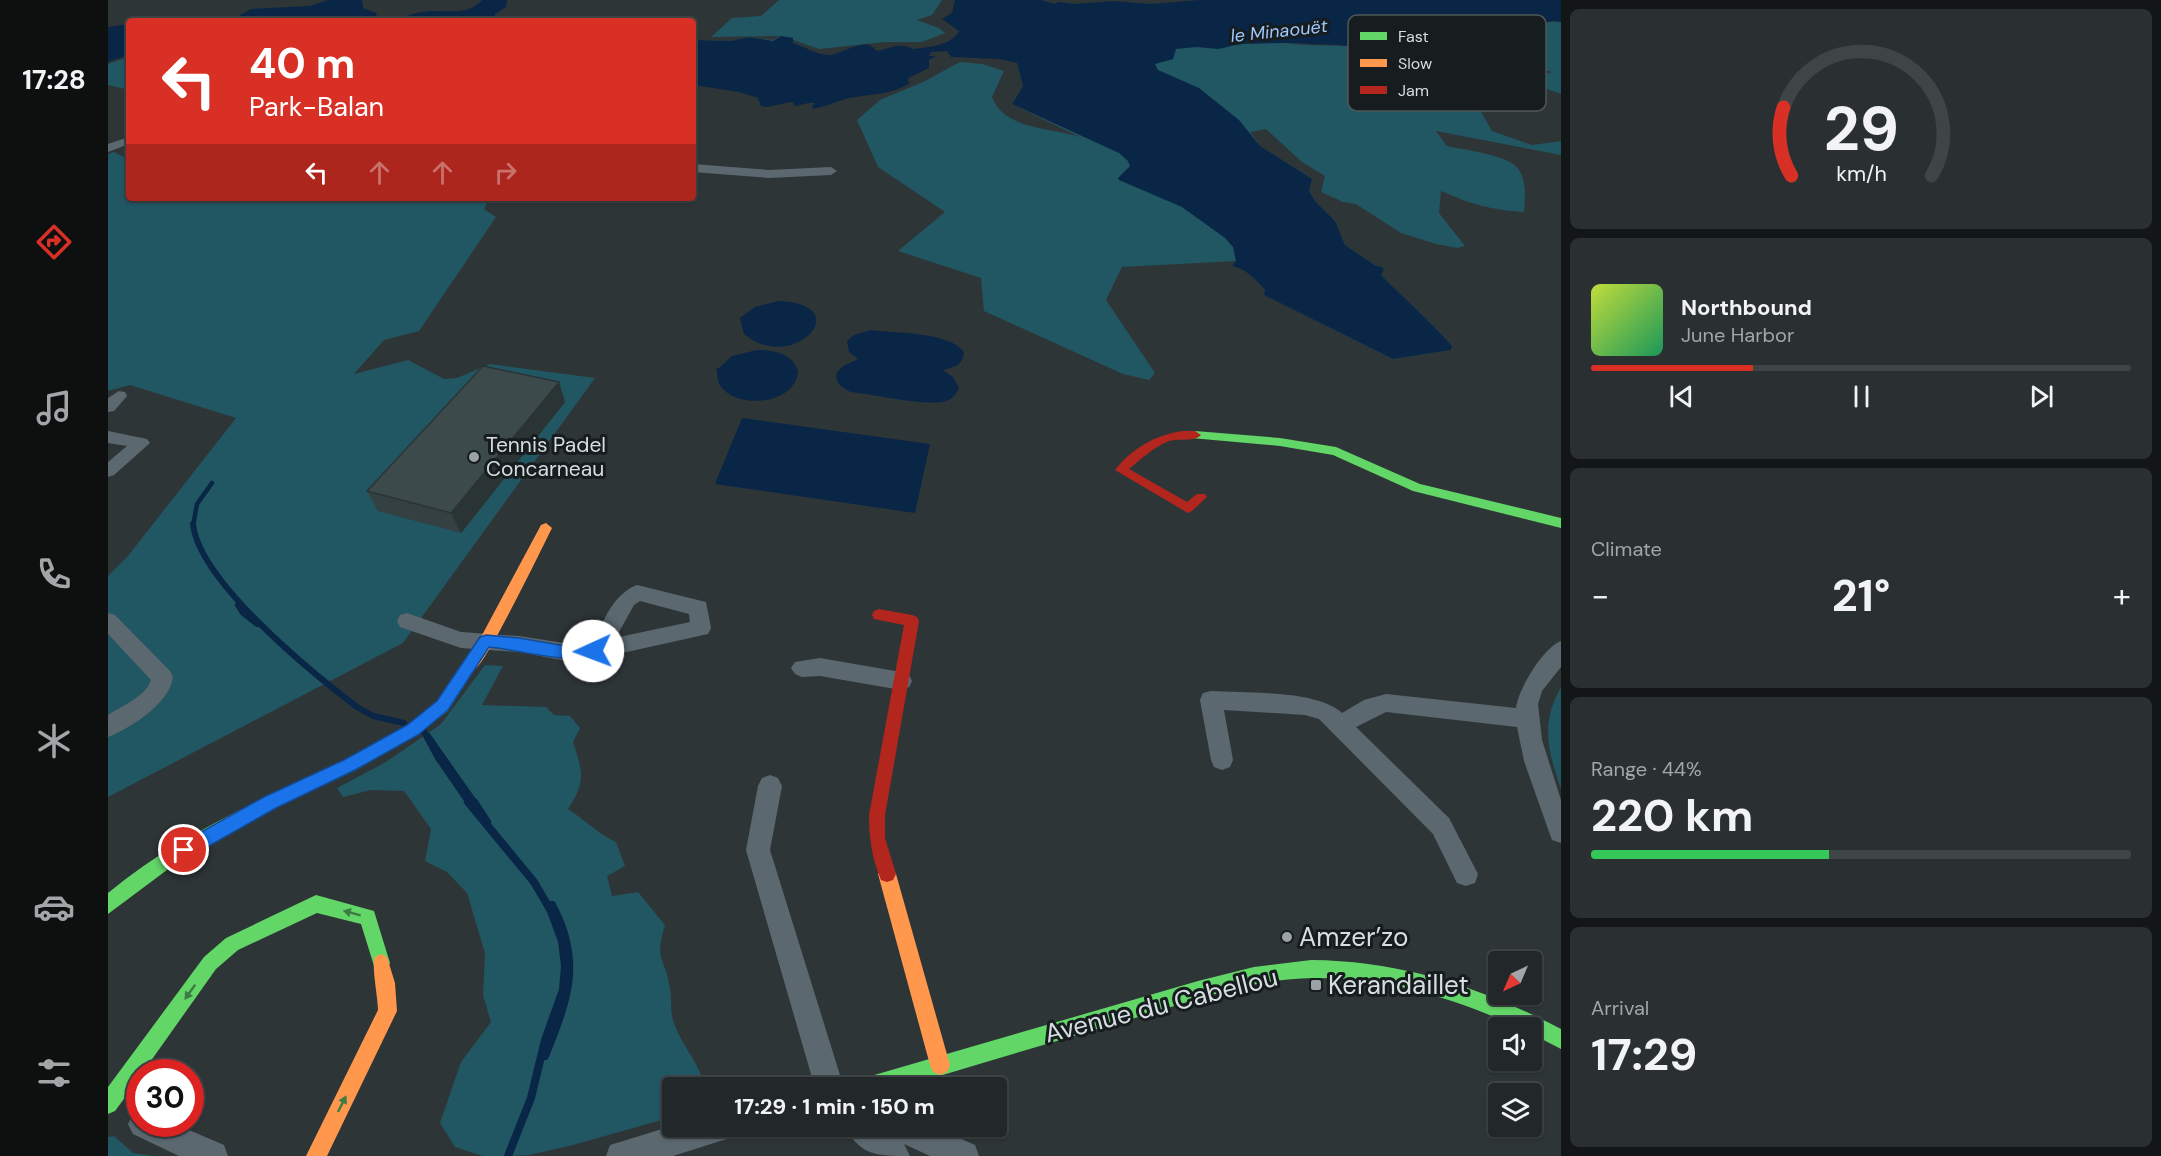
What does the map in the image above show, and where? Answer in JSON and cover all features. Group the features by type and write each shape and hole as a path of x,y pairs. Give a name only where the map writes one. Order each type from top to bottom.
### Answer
{"street":[{"path":"108,148 126,141"},
{"path":"696,168 769,174 831,171"},
{"path":"1201,497 1188,508 1120,470 1154,442 1181,434 1280,442 1336,451 1417,488 1561,523"},
{"path":"108,436 141,443 108,471"},
{"path":"108,905 165,861 270,803 350,765 412,730 443,706 486,641 546,528"},
{"path":"879,615 912,621 877,815 877,838 940,1065"},
{"path":"108,621 162,677 161,687 145,704 108,727"},
{"path":"407,621 461,640 519,644 577,654 609,647"},
{"path":"1561,650 1555,662 1531,688 1526,703 1525,718 1561,832"},
{"path":"802,668 820,667 901,681"},
{"path":"1222,760 1210,700 1305,706 1326,712 1441,826 1466,874"},
{"path":"1341,725 1372,707 1386,703 1525,718"},
{"path":"770,786 758,850 827,1077"},
{"path":"126,1114 109,1104 210,963 232,944 316,904 368,917 386,983 388,1011 315,1156"},
{"name":"Avenue du Cabellou","path":"900,1077 1207,988 1301,970 1338,969 1393,975 1440,986 1500,1009 1561,1039"},
{"path":"173,1137 213,1156"},
{"path":"621,1156 688,1137"},
{"path":"867,1137 895,1156"},
{"path":"922,1137 964,1156"}],"shaded area":[{"path":"779,0 942,0 932,15 917,20 939,28 945,33 922,42 885,42 819,49 793,40 793,43 804,46 696,40 731,41 749,37 773,40 780,36 711,37 732,18 761,16"},
{"path":"1561,22 1561,94 1546,88 1546,74 1552,72 1546,70 1546,23"},
{"path":"1106,38 1348,41 1288,44 1348,46 1348,111 1480,111 1492,131 1532,145 1561,141 1561,155 1436,131 1447,146 1507,160 1519,170 1525,190 1524,212 1481,206 1441,191 1439,213 1465,246 1457,248 1401,233 1356,204 1343,202 1321,192 1325,176 1302,162 1266,129 1250,132 1260,146 1312,179 1309,191 1315,201 1335,221 1345,245 1376,266 1382,267 1384,270 1381,275 1452,346 1451,350 1393,359 1264,295 1265,290 1254,278 1242,269 1232,266 1236,261 1122,267 1106,300 1155,373 1149,380 1123,374 984,311 981,278 898,251 945,212 878,167 857,120 880,100 923,82 960,62 982,64 1004,71 992,97 998,108 1007,116 1030,126 1080,137 1012,104 1023,86 1017,63"},
{"path":"126,58 126,89 108,85 108,64"},
{"path":"114,152 126,158 126,201 488,201 484,209 496,217 419,331 384,340 354,374 408,360 444,379 457,378 490,364 595,378 403,643 108,797 108,576 128,556 236,418 130,385 108,391 108,154"},
{"path":"485,665 503,666 482,705 546,707 554,715 570,716 580,728 573,742 581,769 580,784 568,809 616,842 625,866 607,876 612,896 638,892 665,925 660,953 670,988 673,1020 702,1077 662,1077 662,1120 573,1145 529,1155 505,1156 483,1156 455,1147 440,1123 461,1062 491,1022 483,995 485,953 467,893 447,872 425,861 431,829 404,791 371,790 343,797 337,788 386,762 441,724"},
{"path":"1561,687 1561,789 1550,750 1548,726 1554,700"},
{"path":"114,1136 133,1153 153,1156 108,1156 108,1137"}],"water":[{"path":"328,0 362,0 363,8 376,13 377,18 235,18 251,9 310,6"},
{"path":"482,0 507,0 506,7 495,14 494,18 402,18 430,11 462,11 476,6"},
{"name":"le Minaouët","path":"955,0 1041,0 1055,4 1058,2 1074,4 1114,1 1150,4 1200,0 1561,0 1561,22 1546,22 1546,15 1348,15 1348,46 1284,43 1240,44 1218,49 1197,47 1176,49 1173,59 1155,64 1158,70 1199,88 1239,120 1260,146 1312,179 1309,191 1315,201 1335,221 1345,245 1376,266 1382,267 1384,270 1381,275 1452,346 1451,350 1393,359 1264,295 1265,290 1254,278 1242,269 1232,266 1236,261 1233,247 1225,238 1182,207 1119,180 1118,178 1130,166 1119,153 1012,104 1023,86 1017,63 999,59 951,57 947,51 931,52 929,56 936,56 929,60 929,68 908,78 909,84 902,88 849,98 813,109 812,106 815,103 793,106 794,103 791,102 761,106 758,98 739,92 696,85 696,40 731,41 749,37 773,41 781,36 793,38 793,43 819,54 829,55 861,45 871,46 878,51 900,46 913,49 939,45 956,36 959,31 942,19 952,13"},
{"path":"126,24 126,56 108,62 108,27"},
{"path":"778,301 802,305 814,313 816,324 810,334 797,342 781,347 763,344 744,334 740,318 755,307"},
{"path":"871,330 935,337 957,345 964,352 962,360 957,365 943,370 953,377 959,388 951,399 938,402 900,400 851,392 842,387 837,379 837,372 843,366 858,359 849,352 847,341 854,335"},
{"path":"757,350 776,352 788,357 798,372 795,383 777,397 765,400 740,399 729,394 719,385 716,368 732,356"},
{"path":"742,418 930,444 915,513 715,484"}],"building":[{"name":"Tennis Padel Concarneau","path":"483,366 559,382 451,513 367,491"}],"waterway":[{"path":"193,525 197,504 212,483"},
{"path":"193,525 200,547 215,572 235,598 286,649 357,707 373,716 404,723"},
{"path":"238,605 243,613 257,624"},
{"path":"423,730 438,758 469,803"},
{"path":"428,736 475,803"},
{"path":"468,802 534,882 551,911 562,941 565,966 563,990 545,1040 531,1098 508,1156"},
{"path":"474,802 487,822"},
{"path":"545,1056 565,999 569,963 562,926 552,905"}],"traffic: fast":[{"path":"1195,435 1280,442 1336,451 1417,488 1561,523"},
{"path":"108,905 138,879 165,861 270,803 350,765 412,730 443,706 471,664"},
{"path":"108,1104 210,963 232,944 316,904 368,917 381,963"},
{"path":"901,1077 1198,990 1254,976 1311,969 1344,969 1377,973 1440,987 1502,1010 1561,1039"}],"traffic: slow":[{"path":"471,664 486,641 546,528"},
{"path":"887,874 940,1065"},
{"path":"316,1156 388,1011 386,983 381,963"}],"traffic: jam":[{"path":"1195,435 1172,436 1163,439 1146,449 1121,470 1188,508 1201,497"},
{"path":"879,615 912,621 877,815 877,838 887,874"}],"place":[{"name":"Tennis Padel Concarneau","path":"474,457"},
{"name":"Amzer’zo","path":"1287,937"},
{"name":"Kerandaillet","path":"1316,985"}],"route":[{"path":"184,850 270,803 350,765 412,730 443,706 486,641 577,654 593,651"}]}
